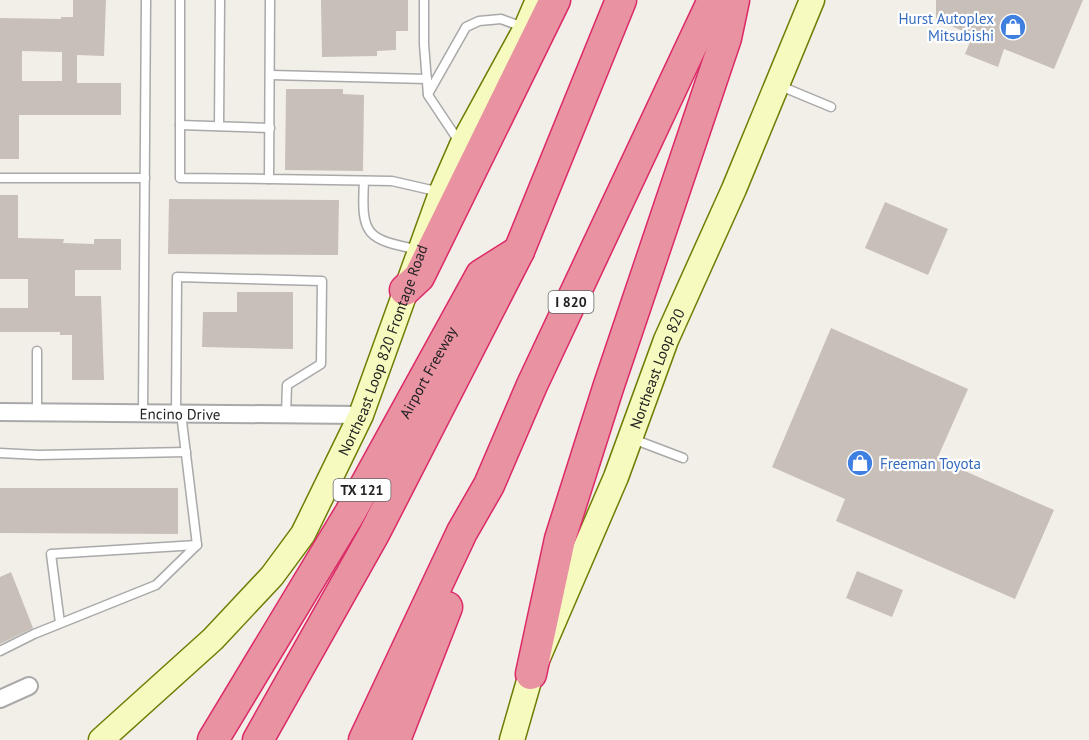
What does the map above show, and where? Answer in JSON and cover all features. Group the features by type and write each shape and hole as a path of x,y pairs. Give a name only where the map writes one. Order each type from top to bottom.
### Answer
{"highway":[{"path":"405,290 419,277 555,0"},
{"path":"258,740 374,534 519,251 621,0"},
{"name":"I 820","path":"395,740 475,537 489,485 531,385 713,0"},
{"path":"531,674 560,539 608,388 726,38 734,0"},
{"name":"Airport Freeway","path":"213,740 350,513 481,275 519,251"},
{"path":"364,740 462,532 489,485"}],"main road":[{"name":"Northeast Loop 820 Frontage Road","path":"100,740 213,639 272,576 303,534 361,415 419,251 462,145 526,28 538,0"},
{"name":"Northeast Loop 820","path":"512,740 531,674 615,477 666,340 734,189 812,0"}],"street":[{"name":"Encino Drive","path":"0,412 361,415"},
{"path":"0,699 28,686"}],"lane":[{"path":"144,413 146,0"},
{"path":"180,0 180,178 392,181 441,193"},
{"path":"219,126 220,0"},
{"path":"269,179 270,0"},
{"path":"424,0 424,44 428,94 462,145"},
{"path":"428,94 466,27 479,21 501,19 526,28"},
{"path":"271,75 427,79"},
{"path":"777,85 831,107"},
{"path":"180,125 270,128"},
{"path":"0,178 145,178"},
{"path":"364,181 364,222 372,236 388,244 419,251"},
{"path":"197,545 186,452 178,413 177,277 322,280 321,363 287,385 286,414"},
{"path":"37,351 37,412"},
{"path":"630,438 683,458"},
{"path":"0,453 39,455 186,452"},
{"path":"0,651 60,623 156,585 197,545"},
{"path":"60,623 51,554 197,545"}],"building":[{"path":"73,0 106,0 104,56 77,55 77,83 121,83 121,115 19,115 19,159 0,159 0,18 61,19 61,17 73,17","holes":["22,51 62,52 62,81 22,81"]},
{"path":"321,0 408,0 408,31 396,31 396,50 377,51 377,56 322,57"},
{"name":"Hurst Autoplex Mitsubishi","path":"936,0 1083,0 1054,69 1004,49 998,67 965,54 973,35 936,20"},
{"path":"286,89 343,89 343,94 364,95 363,171 285,170"},
{"path":"0,195 18,195 18,238 64,239 63,243 94,244 94,239 121,239 121,270 75,270 75,296 101,296 104,380 72,380 72,335 60,335 60,332 0,332 0,308 28,308 28,279 0,279"},
{"path":"169,199 339,200 338,255 168,254"},
{"path":"885,202 948,229 928,275 865,248"},
{"path":"237,292 293,292 293,349 202,347 203,312 237,312"},
{"name":"Freeman Toyota","path":"831,328 968,389 937,459 1054,510 1015,599 836,521 845,499 772,467"},
{"path":"0,488 178,488 178,534 0,533"},
{"path":"857,571 903,590 892,617 846,598"},
{"path":"11,572 33,628 0,644 0,577"}],"place":[{"name":"Hurst Autoplex Mitsubishi","path":"1013,27"},
{"name":"Freeman Toyota","path":"860,463"}]}
